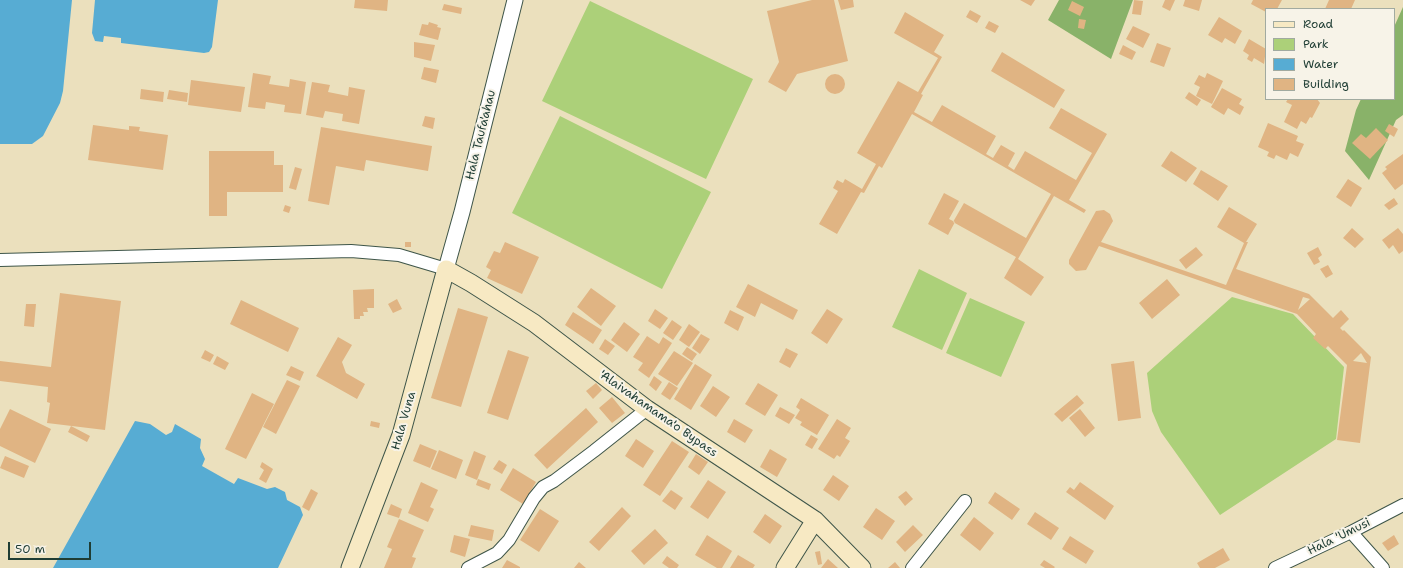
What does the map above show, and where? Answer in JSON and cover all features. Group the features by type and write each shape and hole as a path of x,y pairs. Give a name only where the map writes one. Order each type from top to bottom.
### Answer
{"main road":[{"name":"'Alaivahamama'o Bypass","path":"446,269 534,323 647,409 815,520 862,568"},
{"name":"Hala Vuna","path":"350,568 401,435 446,269"},
{"path":"785,568 815,520"}],"street":[{"name":"Hala Taufa'ahau","path":"446,269 515,0"},
{"path":"0,260 351,251 399,254 446,269"},
{"path":"468,568 496,552 509,540 534,498 543,487 554,481 594,452 647,409"},
{"path":"912,568 965,501"},
{"name":"Hala 'Umusi","path":"1275,568 1351,532 1403,505"},
{"path":"1351,532 1383,568"}],"green space":[{"path":"1059,0 1133,0 1111,59 1048,20"},
{"path":"590,1 753,79 706,179 542,101"},
{"path":"1403,7 1403,115 1396,120 1369,180 1345,151 1356,110 1361,100 1395,100 1395,25"},
{"path":"560,116 711,192 662,289 512,213"},
{"path":"919,269 967,293 942,350 892,327"},
{"path":"1232,297 1293,314 1344,367 1336,439 1220,515 1161,432 1152,411 1147,373"},
{"path":"970,298 1025,322 1001,377 946,353"}],"water":[{"path":"0,0 72,0 63,91 60,103 43,136 32,144 0,144"},
{"path":"95,0 218,0 212,47 209,52 204,53 121,43 121,38 104,36 103,42 95,41 92,33"},
{"path":"135,421 150,424 166,435 172,432 175,424 201,439 200,448 205,459 202,466 234,484 238,478 267,489 275,487 285,492 287,500 300,507 303,515 278,568 53,568"}],"building":[{"path":"355,0 388,0 387,11 354,8"},
{"path":"812,0 834,0 848,61 797,74 786,92 768,82 779,62 767,11"},
{"path":"838,0 853,0 854,7 841,10"},
{"path":"1020,0 1035,0 1031,6"},
{"path":"1134,0 1143,1 1141,15 1132,14"},
{"path":"1165,0 1175,0 1170,11 1162,7"},
{"path":"1185,0 1202,0 1199,11 1183,6"},
{"path":"1253,0 1282,0 1278,8 1265,8 1265,11 1251,4"},
{"path":"1329,0 1355,0 1351,8 1325,8"},
{"path":"1072,1 1084,7 1080,16 1068,10"},
{"path":"444,4 462,8 461,14 442,10"},
{"path":"970,10 981,16 977,23 966,17"},
{"path":"905,12 944,35 934,52 942,57 921,94 923,95 914,112 932,122 942,105 996,136 986,154 993,158 1001,145 1015,153 1008,166 1014,170 1025,151 1076,180 1092,153 1049,128 1061,108 1107,134 1069,200 1086,210 1084,213 1054,196 1018,259 1044,277 1031,296 1004,278 1016,257 953,222 964,203 1026,238 1051,194 912,114 882,168 879,166 864,193 861,192 837,234 819,224 838,191 833,188 837,180 843,183 845,179 862,189 876,164 857,153 898,81 918,92 938,58 894,33"},
{"path":"1219,17 1242,31 1235,44 1225,38 1222,43 1208,35"},
{"path":"1079,19 1086,20 1084,29 1078,28"},
{"path":"989,21 999,26 995,33 985,28"},
{"path":"429,22 438,25 437,27 441,28 438,40 419,35 422,24 428,25"},
{"path":"1133,26 1150,34 1143,48 1126,39"},
{"path":"1249,39 1265,48 1264,64 1254,58 1252,62 1247,59 1249,55 1243,51"},
{"path":"414,42 435,45 431,61 414,57"},
{"path":"1157,43 1171,48 1164,67 1150,62"},
{"path":"1123,45 1136,52 1132,60 1119,54"},
{"path":"1002,52 1065,90 1054,108 991,71"},
{"path":"424,67 439,70 436,83 421,79"},
{"path":"253,73 271,76 269,84 289,87 290,79 306,82 301,114 284,112 285,105 266,102 265,109 248,107"},
{"path":"1207,73 1223,81 1212,104 1196,96 1200,87 1194,84 1199,75 1205,78"},
{"path":"835,74 842,77 845,84 842,91 835,94 828,91 825,84 828,77"},
{"path":"191,80 245,87 241,112 188,105"},
{"path":"312,82 330,85 328,92 348,96 349,87 365,90 359,124 342,121 343,114 325,111 323,118 306,115"},
{"path":"1222,88 1242,99 1239,104 1244,107 1240,115 1228,108 1224,115 1211,107"},
{"path":"141,89 164,92 163,102 140,99"},
{"path":"169,90 188,93 187,102 167,99"},
{"path":"1189,92 1201,100 1197,106 1185,98"},
{"path":"1287,100 1318,100 1320,103 1312,118 1310,117 1306,124 1301,121 1297,129 1284,122 1292,105 1286,102"},
{"path":"425,116 435,118 433,129 422,126"},
{"path":"1268,123 1298,136 1296,141 1304,144 1298,157 1290,153 1287,160 1276,155 1274,159 1267,156 1269,152 1258,147"},
{"path":"1389,124 1398,129 1394,137 1385,131"},
{"path":"93,125 129,130 129,126 140,127 139,131 168,135 163,170 88,160"},
{"path":"321,127 432,146 428,171 366,160 364,171 336,166 329,205 308,201"},
{"path":"1376,128 1388,140 1370,159 1352,143 1361,134 1366,138"},
{"path":"209,151 274,151 274,165 283,165 283,192 227,192 227,216 209,216"},
{"path":"1171,151 1197,168 1186,182 1161,166"},
{"path":"1403,154 1403,184 1395,190 1382,173 1387,169 1385,167"},
{"path":"295,167 302,169 296,190 289,188"},
{"path":"1201,170 1228,186 1218,201 1193,184"},
{"path":"1348,179 1362,188 1351,207 1336,197"},
{"path":"944,193 959,201 949,219 955,222 948,235 928,224"},
{"path":"1394,198 1398,204 1389,210 1384,205"},
{"path":"285,205 291,207 289,213 283,211"},
{"path":"1229,207 1257,224 1246,242 1248,242 1236,269 1309,294 1333,318 1341,310 1349,319 1340,328 1343,331 1344,330 1371,357 1360,443 1337,440 1347,365 1328,346 1325,349 1313,338 1316,334 1297,314 1099,246 1086,270 1076,271 1069,264 1069,260 1096,211 1104,210 1110,214 1113,221 1101,242 1226,285 1244,243 1217,227","holes":["1303,297 1310,299 1298,310","1361,353 1367,363 1353,361"]},
{"path":"1352,228 1364,239 1355,248 1343,238"},
{"path":"1398,228 1403,234 1403,251 1399,254 1393,245 1389,249 1382,240"},
{"path":"405,242 411,242 411,247 405,247"},
{"path":"505,242 539,257 522,294 487,278 491,270 486,267 494,251 500,253"},
{"path":"1196,247 1203,255 1186,269 1179,260"},
{"path":"1318,247 1322,255 1318,258 1320,262 1314,265 1307,253"},
{"path":"1328,265 1333,274 1326,278 1320,269"},
{"path":"1167,279 1180,295 1152,319 1139,303"},
{"path":"748,284 798,310 793,320 761,303 755,317 736,307"},
{"path":"591,288 616,306 601,326 577,307"},
{"path":"374,289 374,308 367,308 368,312 363,312 364,316 360,316 360,319 354,319 353,290"},
{"path":"60,293 121,301 105,430 47,423 50,403 47,402 48,387 0,381 0,361 51,367"},
{"path":"397,299 402,309 393,313 388,304"},
{"path":"241,300 299,328 288,352 230,324"},
{"path":"26,304 36,304 34,327 24,326"},
{"path":"458,308 488,317 461,407 431,398"},
{"path":"655,309 668,318 660,329 648,321"},
{"path":"827,309 843,319 827,344 811,333"},
{"path":"730,310 744,317 738,331 724,323"},
{"path":"573,312 602,330 593,344 565,325"},
{"path":"672,320 682,327 673,340 663,333"},
{"path":"624,322 640,334 627,352 611,340"},
{"path":"689,324 700,332 689,347 679,340"},
{"path":"701,334 710,339 700,354 692,348"},
{"path":"647,336 659,344 663,337 672,343 649,378 638,370 643,363 633,357"},
{"path":"338,337 352,345 342,362 346,373 365,384 357,399 316,376"},
{"path":"605,339 615,346 608,355 599,349"},
{"path":"687,347 697,354 692,361 682,354"},
{"path":"786,348 798,354 790,368 779,362"},
{"path":"205,350 214,355 210,362 201,358"},
{"path":"508,350 529,357 508,420 487,413"},
{"path":"674,351 693,363 677,386 658,374"},
{"path":"217,356 229,363 225,370 213,364"},
{"path":"1134,361 1141,418 1118,421 1111,364"},
{"path":"695,364 712,375 691,410 674,399"},
{"path":"291,366 304,372 300,381 286,375"},
{"path":"654,376 662,382 656,391 649,385"},
{"path":"287,380 300,386 276,434 263,427"},
{"path":"669,382 678,388 670,400 661,394"},
{"path":"596,383 602,390 593,399 586,391"},
{"path":"758,383 778,395 765,416 745,404"},
{"path":"713,386 730,397 716,417 700,406"},
{"path":"252,393 274,404 246,459 225,449"},
{"path":"1077,395 1084,403 1062,422 1054,414"},
{"path":"612,397 625,413 612,423 599,408"},
{"path":"801,398 829,415 817,435 800,425 802,422 795,418 800,410 796,407"},
{"path":"780,407 795,415 789,424 775,416"},
{"path":"586,408 598,422 547,469 534,455"},
{"path":"10,409 51,429 35,463 0,446 0,429"},
{"path":"1080,409 1095,428 1085,437 1069,418"},
{"path":"734,419 753,430 745,443 727,432"},
{"path":"837,419 851,428 845,438 850,441 840,457 837,455 834,459 818,449"},
{"path":"371,421 380,423 379,428 370,426"},
{"path":"71,426 90,436 87,442 68,432"},
{"path":"811,435 818,439 812,449 805,445"},
{"path":"636,439 654,451 643,468 625,456"},
{"path":"672,441 689,452 660,496 643,485"},
{"path":"420,444 437,451 430,468 413,461"},
{"path":"770,449 787,459 777,477 760,467"},
{"path":"439,450 463,460 456,479 431,469"},
{"path":"474,451 486,456 477,480 465,475"},
{"path":"696,454 708,462 699,475 688,467"},
{"path":"5,456 29,466 24,478 0,468"},
{"path":"499,460 507,465 502,474 493,469"},
{"path":"262,462 273,469 266,483 259,479 264,470 260,467"},
{"path":"513,468 536,482 523,504 500,490"},
{"path":"833,475 849,486 839,501 823,490"},
{"path":"478,479 491,484 489,490 476,485"},
{"path":"708,480 726,492 708,519 690,507"},
{"path":"421,482 438,490 430,507 434,509 428,522 408,513"},
{"path":"1080,482 1114,506 1105,520 1066,492 1070,487 1074,490"},
{"path":"311,489 318,493 309,511 302,507"},
{"path":"671,490 683,498 675,510 662,501"},
{"path":"906,491 913,499 905,506 898,497"},
{"path":"995,492 1020,509 1012,520 988,503"},
{"path":"391,504 402,509 399,518 387,514"},
{"path":"622,507 631,516 599,551 589,542"},
{"path":"876,508 895,521 882,540 863,527"},
{"path":"540,509 559,521 539,552 520,540"},
{"path":"1035,512 1059,528 1051,540 1027,524"},
{"path":"765,514 782,526 770,544 753,532"},
{"path":"974,517 994,533 980,551 960,535"},
{"path":"399,519 424,530 412,557 416,558 412,568 384,568 392,549 387,547"},
{"path":"471,525 494,530 492,541 468,536"},
{"path":"913,525 923,535 905,552 896,542"},
{"path":"655,529 668,543 644,565 631,551"},
{"path":"454,535 470,539 465,557 450,552"},
{"path":"707,535 732,551 722,568 717,568 695,555"},
{"path":"1394,535 1399,544 1388,551 1382,543"},
{"path":"1070,536 1094,551 1086,564 1062,549"},
{"path":"1223,548 1230,560 1215,568 1200,568 1197,563"},
{"path":"820,551 822,564 818,565 815,552"},
{"path":"738,555 755,565 753,568 730,568"},
{"path":"667,556 679,565 677,568 669,568 662,563"},
{"path":"828,559 838,568 821,568"},
{"path":"507,560 520,567 520,568 502,568"},
{"path":"1044,560 1055,567 1045,568 1040,565"},
{"path":"579,562 586,568 574,568"},
{"path":"895,562 900,568 888,568"}]}
